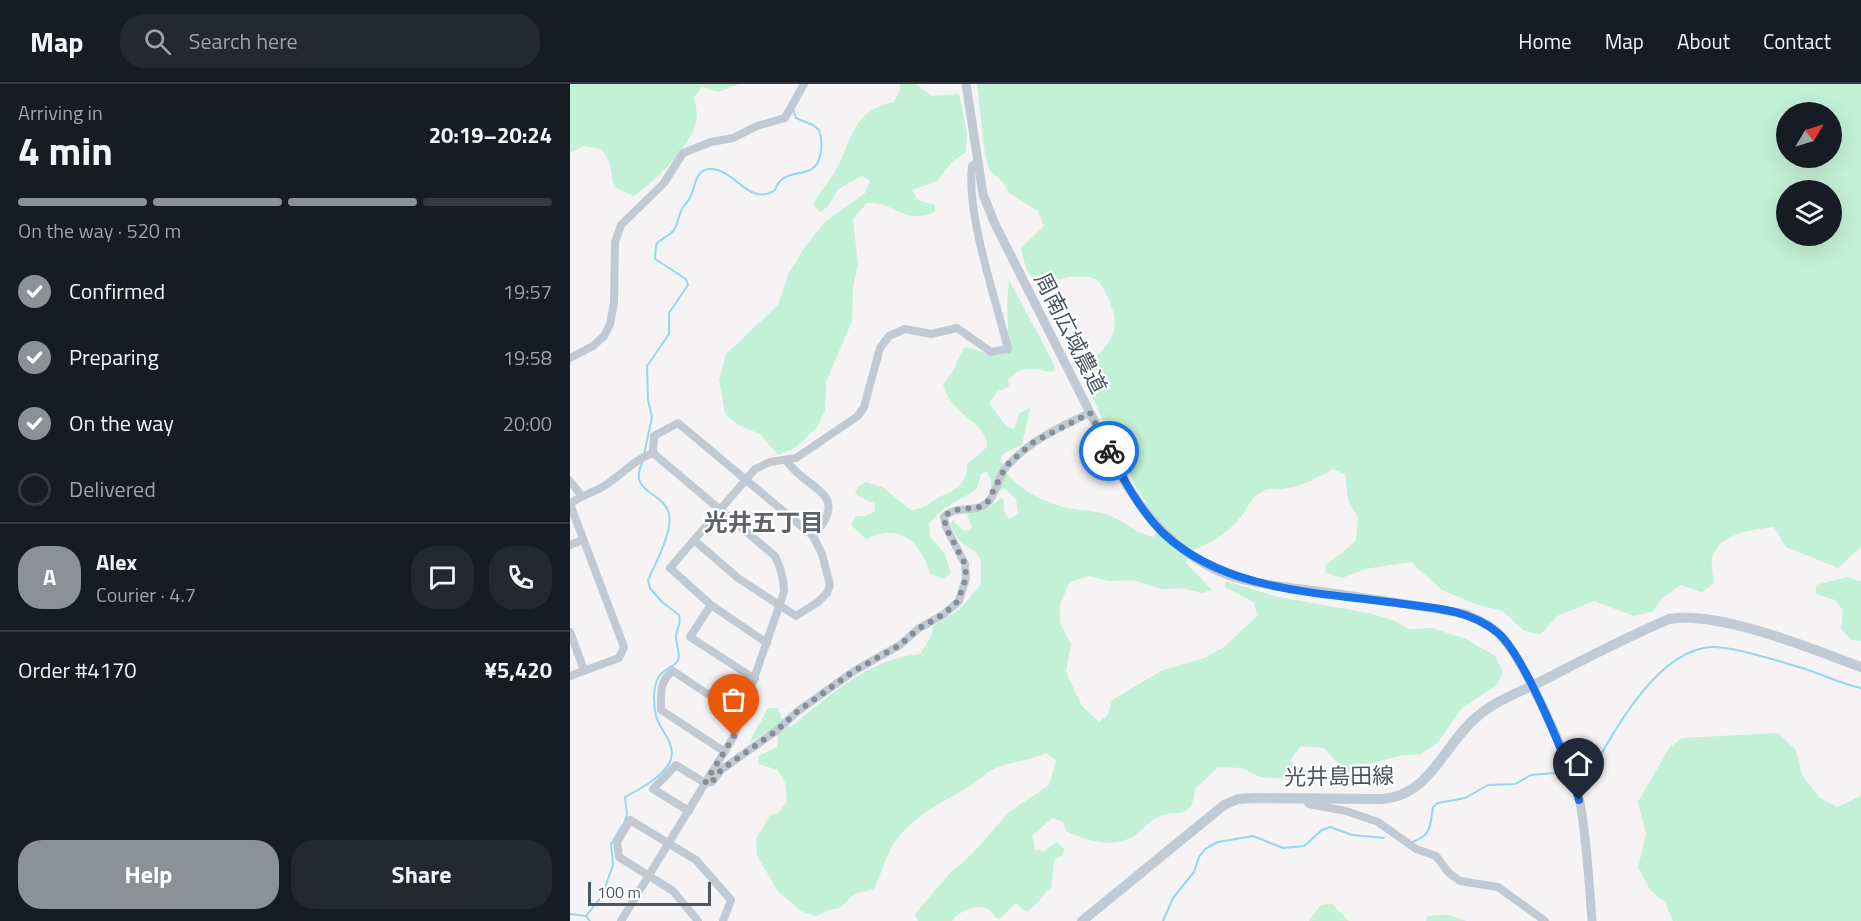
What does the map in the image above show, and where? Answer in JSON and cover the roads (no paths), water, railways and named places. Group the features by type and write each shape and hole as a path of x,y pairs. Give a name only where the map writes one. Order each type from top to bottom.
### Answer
{"main road":[{"name":"光井島田線","path":"1082,921 1224,805 1238,799 1254,798 1382,799 1394,798 1410,792 1432,772 1467,725 1495,704 1632,635 1669,619 1686,616 1719,621 1861,667"}],"street":[{"path":"570,357 593,346 604,336 610,324 614,303 615,242 621,225 629,214 664,183 682,153 711,142 733,138 757,126 785,118 804,84"},
{"name":"周南広域農道","path":"966,84 983,194 994,222 1127,486 1143,509 1163,532 1201,561 1247,581 1466,614 1484,622 1500,634 1513,651 1531,686 1560,747 1579,800 1592,921"},
{"path":"767,644 711,605 670,568 755,469 770,462 786,460 805,453 858,416 864,407 880,348 885,340 899,330 931,334 957,328 991,352 1008,349 977,224 970,179 972,166 977,163"},
{"path":"689,811 653,789 676,765 705,783 712,782 721,770 776,731 798,711 854,671 900,645 918,629 951,608 963,591 965,564 946,528 944,517 957,509 983,506 993,496 1006,466 1032,443 1090,413"},
{"path":"570,676 619,658 624,647 570,504 580,495 606,485 647,455 654,436 678,423 813,536 822,554 830,585 827,593 802,615 796,616 738,578 695,541"},
{"path":"621,921 725,752 742,717 780,605 784,582 782,569 775,556 720,510 647,455"},
{"path":"786,460 827,498 829,509 827,519 813,536"},
{"path":"570,482 580,495"},
{"path":"570,545 583,540"},
{"path":"711,605 690,637 755,679"},
{"path":"570,632 584,670"},
{"path":"725,752 661,710 661,685 664,677 673,671 742,717"},
{"path":"1305,799 1309,804 1346,811 1378,822 1416,849 1436,856 1454,878 1498,887 1545,921"},
{"path":"698,921 673,891 619,857 617,842 630,820 696,860 731,900 723,921"}],"waterway":[{"path":"644,454 652,417 648,400 647,366 669,334 669,313 688,285 686,279 655,259 656,245 675,228 680,212 690,198 698,176 704,170 718,170 749,191 766,194 775,190 785,177 814,167 821,152 819,130 796,118 793,109"},
{"path":"586,916 602,896 613,865 611,844 627,814 625,797 658,776 668,765 672,753 656,716 654,692 659,676 678,660 676,637 680,618 650,588 648,580 659,557 670,521 666,506 639,481 642,463"},
{"path":"1590,774 1624,716 1639,696 1673,662 1692,651 1720,647 1763,656 1861,688"},
{"path":"1412,842 1419,840 1427,833 1433,807 1438,803 1465,798 1488,785 1515,784 1531,775 1555,773"},
{"path":"1163,921 1173,898 1194,872 1199,857 1205,849 1218,842 1253,836 1283,848 1304,846 1322,830 1330,827 1352,835 1384,838"},
{"path":"570,914 586,916 590,921"}],"district":[{"name":"光井五丁目","path":"764,523"}]}
